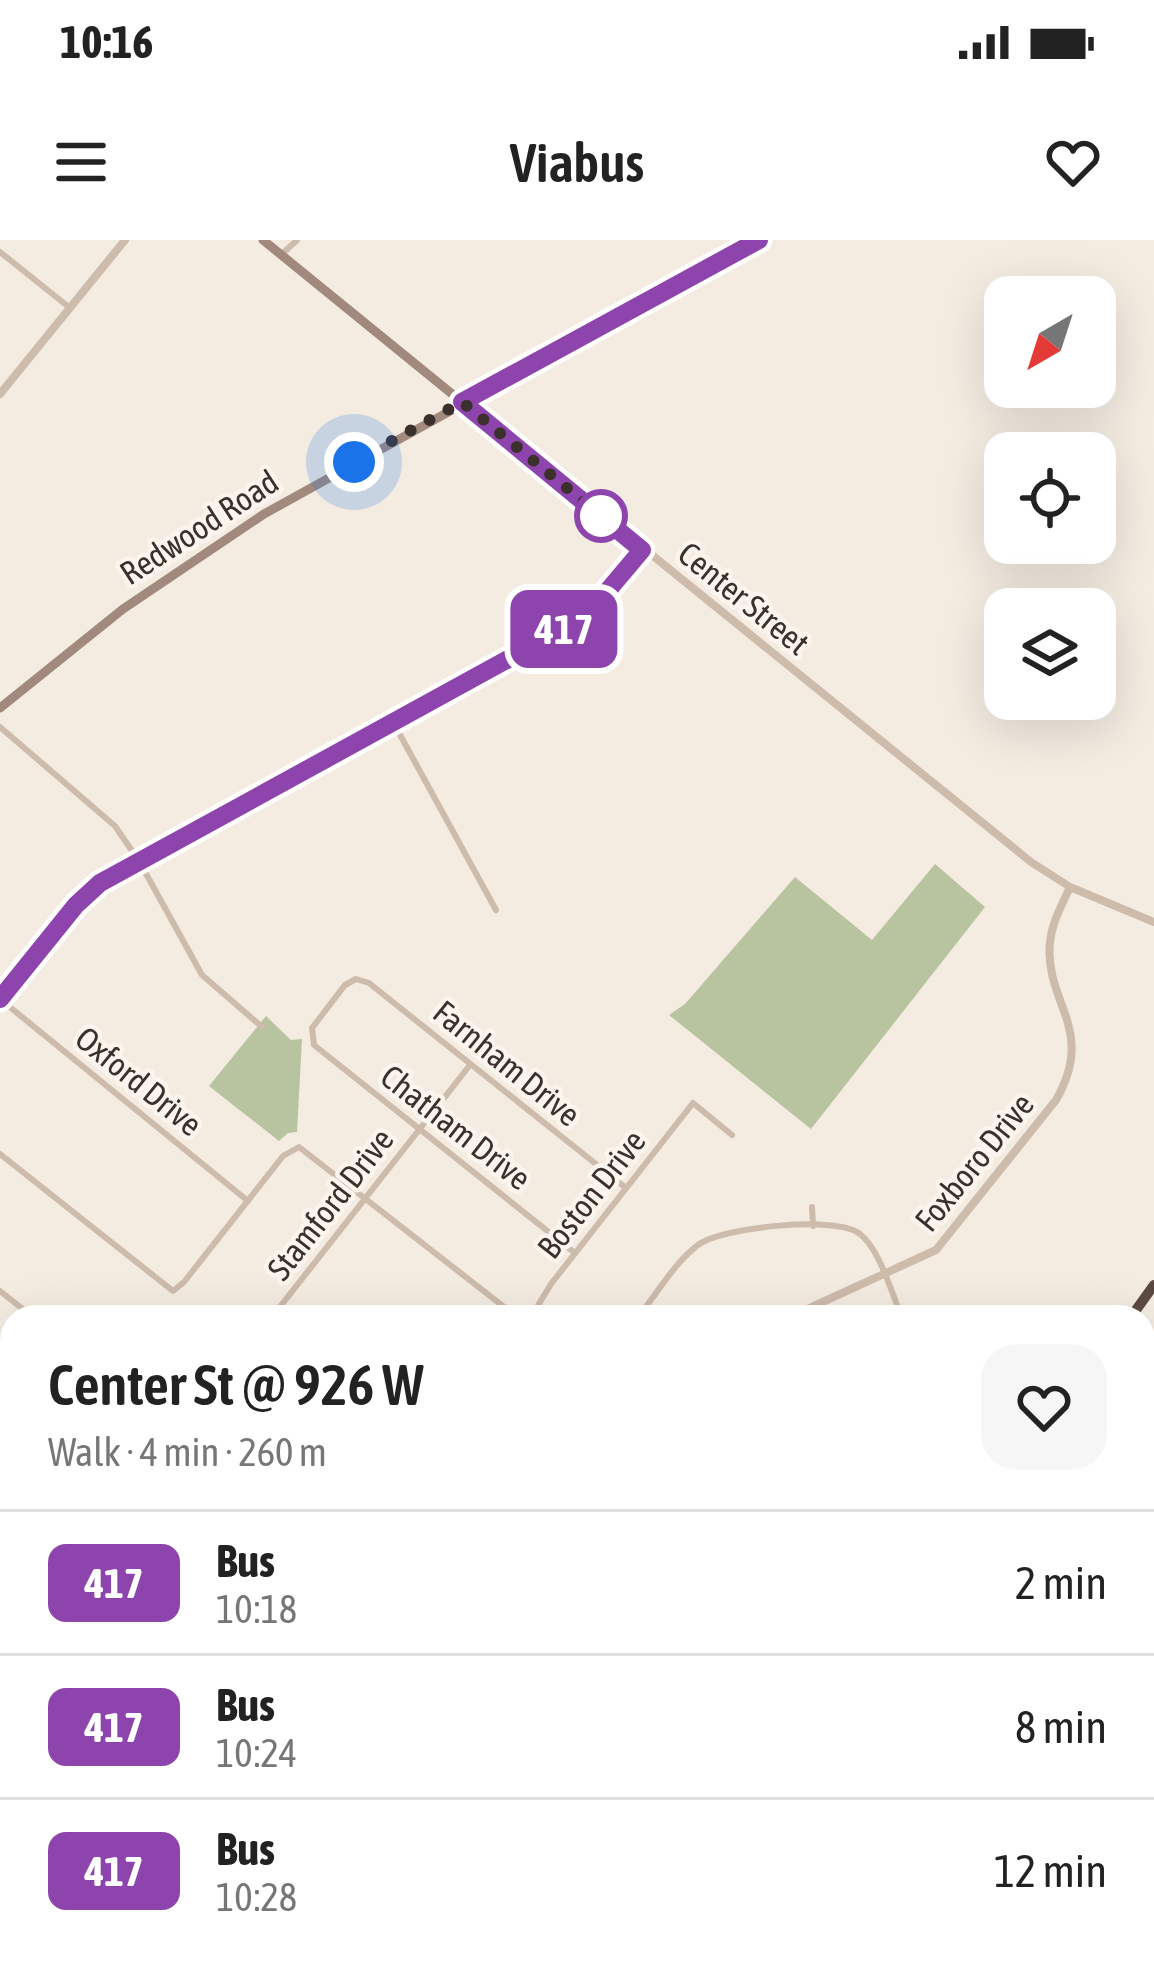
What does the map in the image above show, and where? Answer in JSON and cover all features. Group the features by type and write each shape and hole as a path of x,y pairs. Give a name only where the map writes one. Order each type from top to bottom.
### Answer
{"main road":[{"name":"Center Street","path":"263,240 462,402"},
{"name":"Redwood Road","path":"0,708 123,609 225,539 348,464 759,240"}],"street":[{"path":"0,394 125,240"},
{"path":"281,255 298,240"},
{"path":"0,252 70,308"},
{"name":"Center Street","path":"462,402 927,782 1070,887 1154,922"},
{"path":"0,999 92,889 572,624 599,601 642,550"},
{"path":"393,722 496,910"},
{"path":"0,727 107,817 139,861 202,974 262,1027"},
{"name":"Foxboro Drive","path":"817,1305 927,1256 944,1243 1062,1089 1073,1038 1053,974 1050,945 1054,921 1070,887"},
{"name":"Chatham Drive","path":"356,979 344,985 312,1028 317,1047 575,1252"},
{"name":"Farnham Drive","path":"356,979 369,983 626,1188"},
{"name":"Oxford Drive","path":"0,999 248,1201"},
{"name":"Stamford Drive","path":"281,1305 470,1064"},
{"name":"Boston Drive","path":"539,1305 693,1103 732,1135"},
{"path":"0,1154 173,1291 295,1147 502,1305"},
{"path":"812,1207 813,1226"},
{"path":"647,1305 685,1257 708,1238 737,1230 843,1226 859,1233 897,1305"}],"green space":[{"path":"935,864 985,907 811,1129 669,1015 685,1004 795,877 872,940"},
{"path":"266,1016 291,1040 302,1039 297,1132 279,1141 209,1086"}],"bus line":[{"name":"417","path":"0,999 76,905 100,883 563,629 594,607 642,550 462,402 759,240"}],"route":[{"path":"354,462 462,402 601,516"}]}
